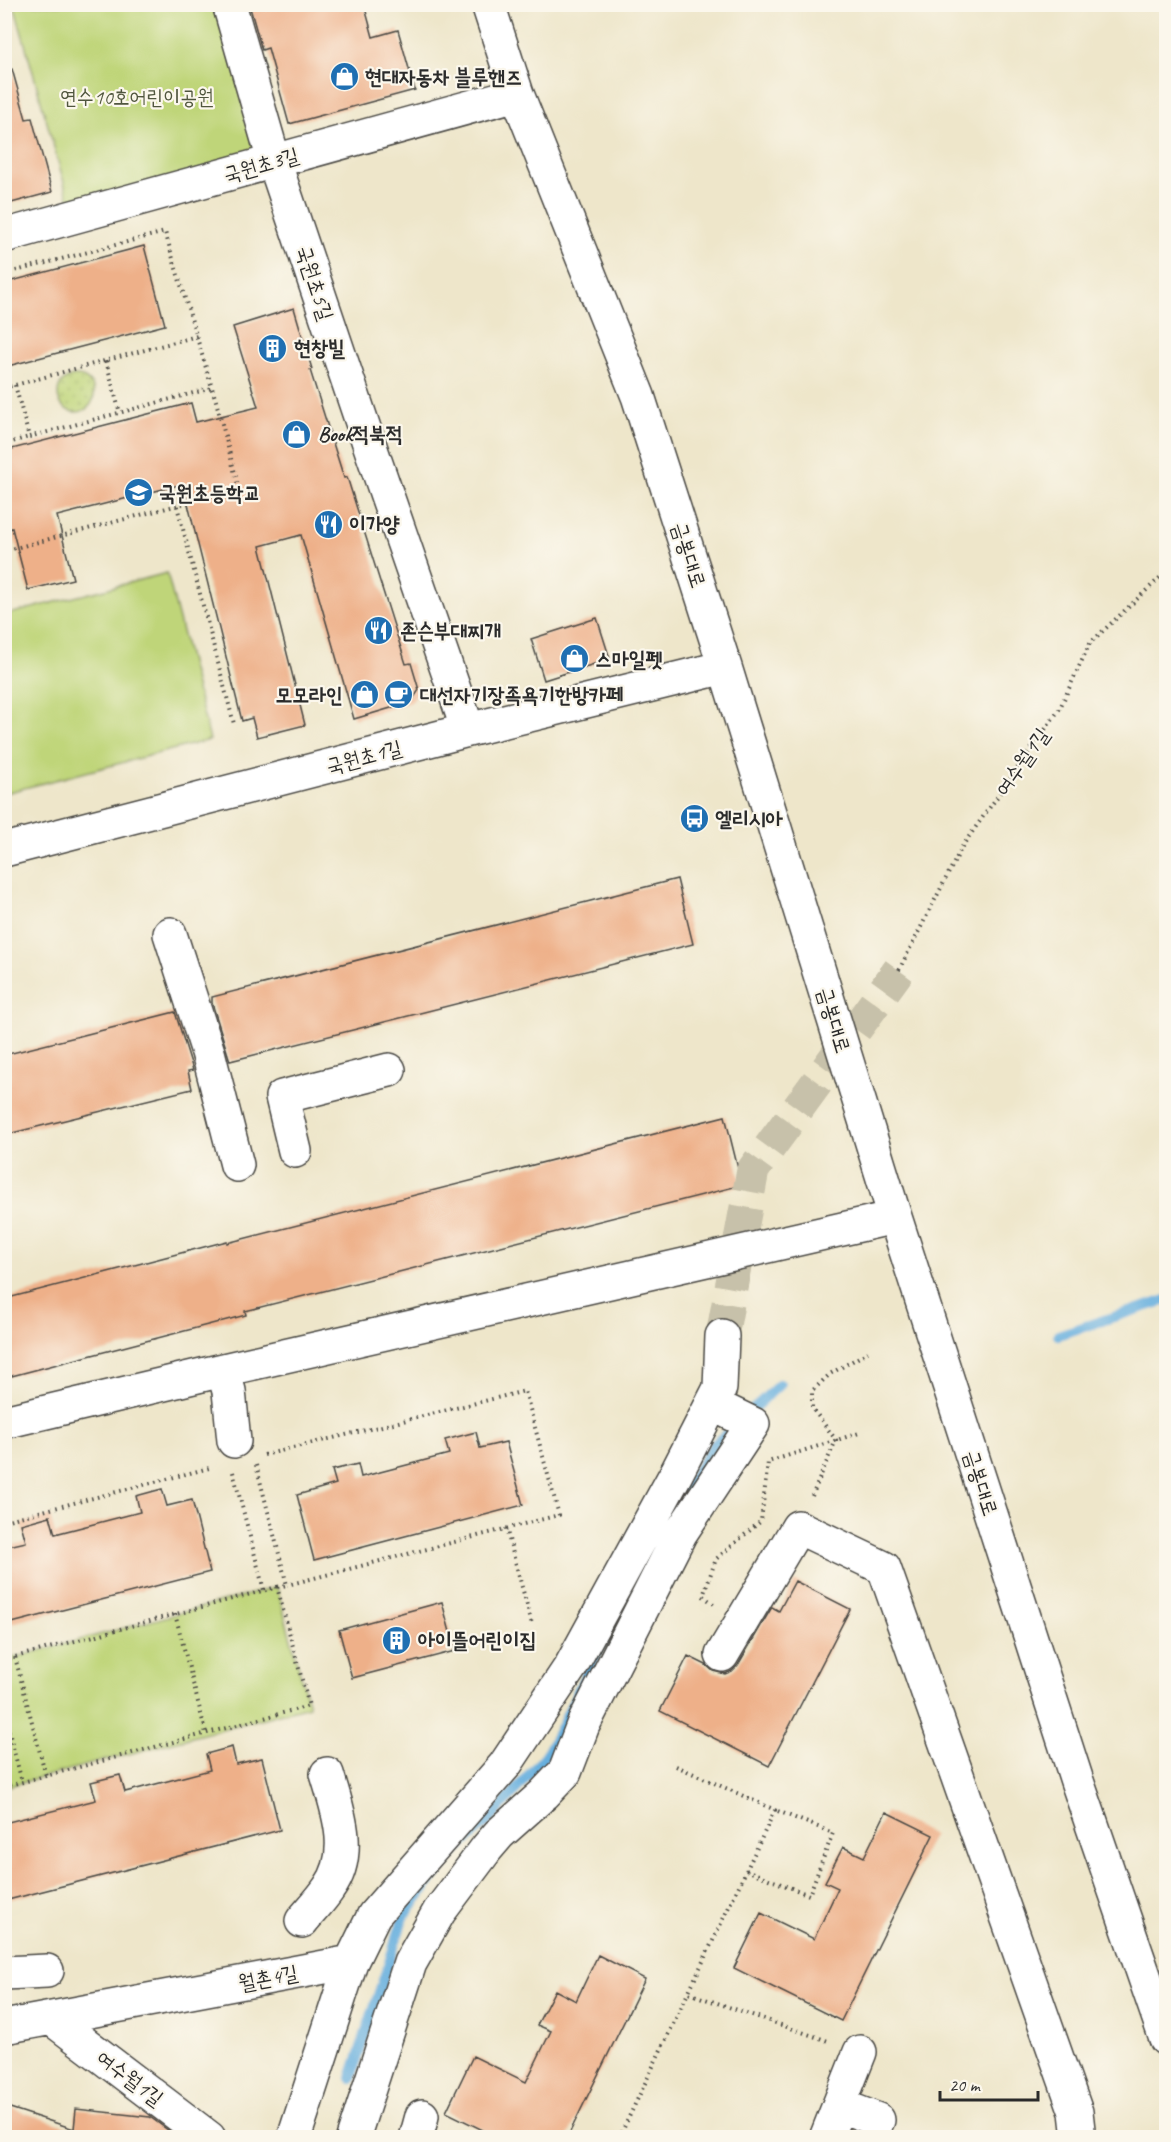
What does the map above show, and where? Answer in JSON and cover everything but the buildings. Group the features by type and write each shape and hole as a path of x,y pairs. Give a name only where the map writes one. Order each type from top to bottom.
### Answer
{"street":[{"name":"국원초5길","path":"229,4 274,161 468,730"},
{"name":"금봉대로","path":"488,4 517,94 638,396 725,667 895,1217 1077,1781 1167,2039"},
{"name":"국원초3길","path":"4,236 517,94"},
{"name":"국원초1길","path":"4,850 468,730 725,667"},
{"path":"170,934 208,1052 237,1166"},
{"path":"295,1151 282,1097 389,1070"},
{"path":"4,1422 895,1217"},
{"path":"294,2138 351,1962 374,1915 505,1765 572,1666 720,1388 722,1336"},
{"path":"223,1370 240,1454"},
{"path":"353,2138 410,1963 433,1922 499,1834 565,1772 583,1725 680,1534 753,1424 712,1404"},
{"path":"722,1655 798,1527 884,1568 1076,2112 1079,2138"},
{"path":"302,1921 331,1886 342,1861 341,1823 327,1774"},
{"name":"월촌4길","path":"4,2028 351,1962"},
{"path":"4,1973 47,1971"},
{"name":"여수월1길","path":"51,2018 209,2138"},
{"path":"826,2138 860,2052"},
{"path":"839,2105 878,2120"}],"path":[{"path":"4,274 165,232 212,388 238,489 4,551"},
{"path":"4,388 197,336"},
{"path":"106,361 120,413"},
{"path":"15,385 29,437"},
{"path":"4,441 5,444 212,388"},
{"path":"177,506 234,724"},
{"name":"여수월1길","path":"899,970 963,845 1059,710 1090,643 1167,572"},
{"path":"836,1440 812,1408 812,1391 830,1374 868,1352"},
{"path":"4,1660 264,1590 559,1515 525,1391"},
{"path":"742,1623 703,1596 717,1559 760,1521 768,1462 859,1433"},
{"path":"798,1527 836,1440"},
{"path":"240,1454 287,1585"},
{"path":"240,1454 264,1590"},
{"path":"506,1528 532,1624"},
{"path":"4,1787 309,1706 277,1587"},
{"path":"175,1614 206,1732"},
{"path":"15,1657 46,1776"},
{"path":"4,1713 22,1782"},
{"path":"676,1766 833,1833 809,1895 746,1870"},
{"path":"619,2138 775,1810"},
{"path":"688,1993 860,2052"}],"green space":[{"name":"연수10호어린이공원","path":"14,5 220,5 258,146 248,162 72,211"},
{"path":"76,376 89,381 94,394 89,407 76,412 63,407 58,394 63,381"},
{"path":"167,573 210,740 5,793 5,615"},
{"path":"277,1587 309,1706 5,1787 5,1660"}],"waterway":[{"path":"1058,1335 1166,1300"},
{"path":"682,1495 713,1446 780,1384"},
{"path":"351,2078 404,1916 448,1859 494,1815 546,1755 588,1670 652,1551"}],"tunnel":[{"path":"722,1336 753,1170 899,970"}],"place":[{"name":"현대자동차 블루핸즈","path":"344,77"},
{"name":"현창빌","path":"273,348"},
{"name":"Book적북적","path":"297,434"},
{"name":"국원초등학교","path":"138,493"},
{"name":"이가양","path":"328,524"},
{"name":"존슨부대찌개","path":"379,631"},
{"name":"스마일펫","path":"574,659"},
{"name":"모모라인","path":"364,695"},
{"name":"대선자기장족욕기한방카페","path":"399,695"},
{"name":"엘리시아","path":"694,819"},
{"name":"아이뜰어린이집","path":"397,1640"}]}
